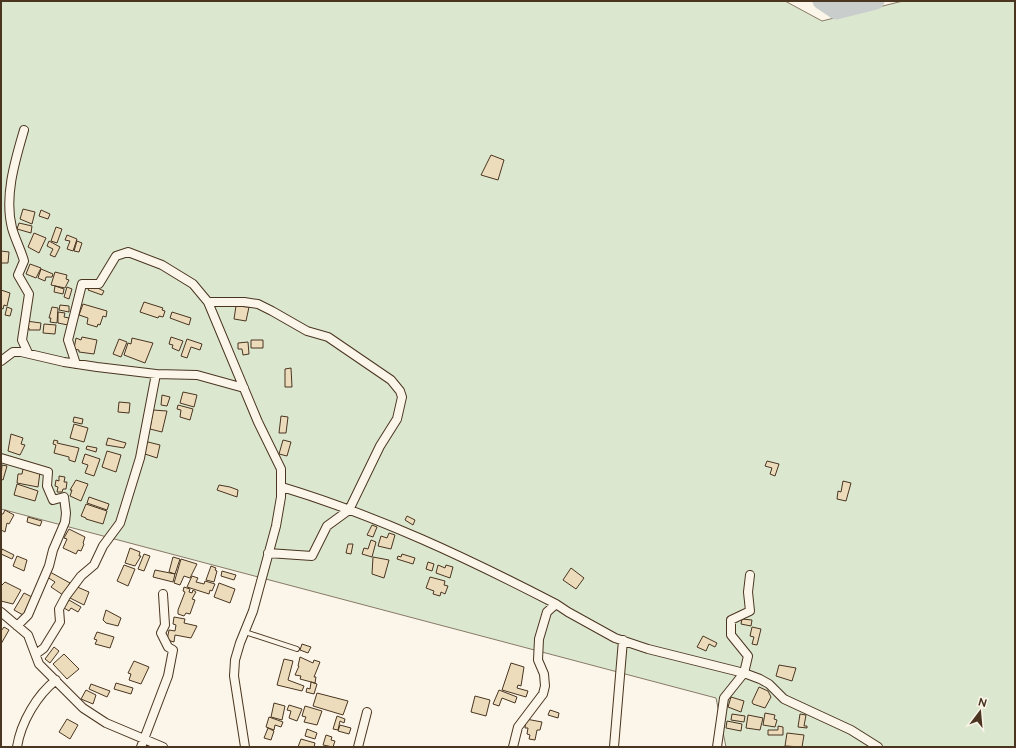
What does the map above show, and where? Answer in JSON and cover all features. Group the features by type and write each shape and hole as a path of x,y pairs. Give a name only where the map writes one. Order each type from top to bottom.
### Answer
{"street":[{"path":"1,361 13,352 22,340 29,294 18,275 24,260 13,230 10,216 12,179 24,130"},
{"path":"1,216 10,216"},
{"path":"76,364 68,340 82,284 99,284 112,261 122,253 134,253 162,265 193,284 208,302 244,388 281,470 282,487 278,515 253,611 240,643 234,667 245,747"},
{"path":"208,302 244,302 258,304 307,331 328,337 391,380 396,385 402,397 397,419 380,446 349,510 327,526 312,556 268,553"},
{"path":"22,340 28,353"},
{"path":"13,352 28,353 76,364 156,374 197,375 244,388"},
{"path":"36,654 44,648 60,622 59,609 66,596 80,576 94,565 103,546 120,523 140,458 156,374"},
{"path":"1,458 48,472 47,486 53,500 64,497 66,506 64,522 53,550 49,566 28,615 17,626"},
{"path":"282,487 349,510 428,541 556,604 593,626 623,640 648,649 744,673 765,681 784,699 851,730 878,747"},
{"path":"717,747 724,698 744,673 748,656 731,635 731,620 750,611 748,592 750,575"},
{"path":"142,744 168,676 173,650 166,644 161,633 165,625 163,594"},
{"path":"513,747 518,727 543,694 545,686 544,674 538,660 539,639 547,612 556,604"},
{"path":"1,612 28,635 39,664 56,680 65,692 83,708 142,744 163,747"},
{"path":"614,747 623,640"},
{"path":"17,747 20,732 34,706 46,688 56,680"},
{"path":"358,747 368,712"}],"lane":[{"path":"245,632 297,649"}],"green space":[{"path":"1,1 785,1 822,21 903,1 1015,1 1015,747 726,747 716,698 1,509"}],"building":[{"path":"491,155 504,160 498,180 481,175"},
{"path":"23,209 35,212 32,224 20,219"},
{"path":"41,210 50,214 48,219 39,216"},
{"path":"19,223 32,226 31,233 17,229"},
{"path":"56,227 62,229 57,243 51,241"},
{"path":"34,233 46,238 39,253 28,247"},
{"path":"67,235 77,239 73,251 67,249 70,241 65,240"},
{"path":"49,241 60,247 55,257 50,255 53,249 47,246"},
{"path":"77,241 82,243 79,252 74,251"},
{"path":"1,251 9,252 8,263 1,263"},
{"path":"30,264 41,268 36,278 26,274"},
{"path":"41,269 53,274 52,277 46,277 45,281 38,278"},
{"path":"55,272 67,275 66,279 69,280 65,288 51,285"},
{"path":"91,285 104,291 102,295 88,290"},
{"path":"55,286 64,289 63,294 54,292"},
{"path":"67,287 72,289 69,299 64,297"},
{"path":"1,290 10,293 7,306 4,305 3,309 1,308"},
{"path":"144,302 163,308 162,310 165,311 163,317 159,316 158,318 140,312"},
{"path":"83,304 107,311 106,317 103,316 100,325 98,324 97,327 87,324 88,318 79,315"},
{"path":"60,305 69,306 69,312 59,310"},
{"path":"236,306 249,307 246,321 234,319"},
{"path":"7,307 12,309 10,316 5,315"},
{"path":"52,307 58,308 57,323 50,322 51,318 49,318"},
{"path":"58,312 65,313 64,317 69,318 68,325 58,323"},
{"path":"172,312 191,318 189,325 170,318"},
{"path":"26,321 41,323 40,330 29,330 29,328 25,327"},
{"path":"44,324 56,325 55,334 43,333"},
{"path":"82,337 97,340 94,354 79,352 79,350 74,349 76,338 81,340"},
{"path":"171,337 183,341 179,351 172,348 173,345 169,344"},
{"path":"132,338 153,343 145,363 124,355 128,343 131,344"},
{"path":"119,339 127,342 121,357 113,354"},
{"path":"187,339 202,344 200,350 191,347 187,358 181,356"},
{"path":"251,340 263,340 263,348 251,348"},
{"path":"248,342 249,354 243,355 242,349 238,349 238,343"},
{"path":"291,368 292,387 285,387 285,369"},
{"path":"183,392 197,395 194,407 180,403"},
{"path":"162,395 170,397 167,406 161,405"},
{"path":"119,402 130,403 129,413 118,412"},
{"path":"178,405 193,409 190,420 180,417 181,410 177,409"},
{"path":"153,410 167,411 162,432 150,429"},
{"path":"281,416 288,417 286,433 279,433"},
{"path":"74,417 83,419 82,424 73,422"},
{"path":"74,424 88,428 84,442 70,438"},
{"path":"11,434 23,438 21,444 25,445 20,455 8,451"},
{"path":"108,438 126,443 124,448 106,445"},
{"path":"54,440 58,441 57,443 79,448 75,462 69,460 69,457 54,453 56,445 53,444"},
{"path":"283,440 291,442 287,456 279,454"},
{"path":"144,441 160,445 157,458 142,453"},
{"path":"87,446 97,448 96,452 86,449"},
{"path":"107,451 121,455 116,472 102,467"},
{"path":"85,454 100,459 94,476 85,473 88,465 82,463"},
{"path":"767,461 779,464 775,476 770,474 772,468 765,466"},
{"path":"2,465 7,466 3,480 1,479"},
{"path":"23,469 40,472 38,487 17,483 18,474 22,474"},
{"path":"59,476 65,477 64,482 67,482 66,489 63,489 62,492 57,492 58,487 55,486 56,480 59,481"},
{"path":"76,480 88,484 81,501 70,496 72,490 70,490"},
{"path":"843,481 851,483 846,501 837,499 838,491 841,492"},
{"path":"17,484 38,491 35,501 14,495"},
{"path":"219,485 238,490 237,497 217,490"},
{"path":"89,497 109,504 107,510 87,503"},
{"path":"86,504 107,511 103,524 81,516"},
{"path":"5,510 14,515 9,524 7,523 5,532 1,530 1,514 3,514"},
{"path":"407,516 415,520 413,525 405,520"},
{"path":"28,517 42,521 40,526 27,522"},
{"path":"372,525 377,527 373,537 367,535"},
{"path":"69,529 85,537 81,551 78,550 76,554 63,548 67,539 64,538"},
{"path":"389,533 395,535 391,549 378,546 381,536 387,538"},
{"path":"371,540 376,542 372,557 362,554 364,548 368,549"},
{"path":"348,544 353,544 351,554 346,553"},
{"path":"130,548 140,552 139,556 141,556 135,566 125,563"},
{"path":"2,549 14,555 12,559 1,554"},
{"path":"144,554 150,556 144,571 138,569"},
{"path":"402,554 415,558 413,564 397,559 398,556 401,557"},
{"path":"17,556 27,560 24,571 13,566"},
{"path":"173,557 180,559 175,574 169,572"},
{"path":"373,557 389,560 384,578 372,574"},
{"path":"181,559 197,564 190,578 184,576 180,585 174,583"},
{"path":"428,562 434,564 432,571 426,569"},
{"path":"124,565 135,569 128,586 117,581"},
{"path":"438,565 445,568 446,565 453,567 450,578 436,573"},
{"path":"211,566 216,568 215,570 217,571 214,582 206,580"},
{"path":"571,568 584,578 576,589 563,580"},
{"path":"155,570 175,574 173,582 153,577"},
{"path":"222,571 236,575 234,580 221,576"},
{"path":"50,572 70,583 63,595 51,587 55,582 47,577"},
{"path":"192,576 198,578 196,582 204,584 205,581 215,584 212,591 210,590 209,594 187,587"},
{"path":"430,577 445,581 444,585 448,586 445,594 441,592 440,596 433,594 434,591 426,588"},
{"path":"5,582 21,590 13,604 1,601 1,586"},
{"path":"219,583 235,589 230,603 214,597"},
{"path":"75,586 89,592 84,605 70,598"},
{"path":"184,587 190,589 189,592 192,593 193,590 196,592 192,599 195,600 190,614 186,613 184,616 178,614 178,610 185,592 183,591"},
{"path":"24,593 32,597 23,615 14,610"},
{"path":"69,600 81,607 78,612 71,608 69,611 64,608"},
{"path":"106,610 121,618 118,626 106,623 103,620"},
{"path":"174,617 185,619 184,623 197,626 191,638 175,635 174,642 167,640 169,630 175,631 176,625 173,624"},
{"path":"742,619 752,620 751,626 741,624"},
{"path":"4,627 9,630 1,644 1,631"},
{"path":"752,627 761,629 757,645 752,644 754,637 750,636"},
{"path":"97,632 114,637 110,648 95,644 97,640 94,639"},
{"path":"703,636 717,643 715,647 709,644 706,651 697,647"},
{"path":"302,644 311,647 308,653 300,650"},
{"path":"54,647 59,651 50,663 45,659"},
{"path":"64,654 79,669 67,679 53,664"},
{"path":"300,657 313,663 314,660 320,662 314,677 316,677 315,683 300,679 301,676 295,675 299,666"},
{"path":"284,659 293,661 288,680 304,686 302,691 277,685"},
{"path":"134,661 149,667 141,684 129,680 131,674 128,673"},
{"path":"511,663 524,667 521,686 518,685 517,688 528,691 526,697 502,690"},
{"path":"779,665 796,668 792,681 776,676"},
{"path":"311,682 317,684 314,694 306,692 307,688 310,689"},
{"path":"116,683 133,688 131,694 114,689"},
{"path":"91,684 110,691 107,697 89,689"},
{"path":"759,687 768,691 771,697 765,708 753,704 752,702"},
{"path":"86,690 96,695 93,704 81,699"},
{"path":"499,690 517,697 515,703 502,698 499,706 493,704"},
{"path":"317,693 348,701 343,715 313,706"},
{"path":"475,696 490,700 486,716 471,712"},
{"path":"731,697 744,701 741,712 728,707"},
{"path":"274,703 285,706 282,720 271,717"},
{"path":"289,705 302,709 297,721 289,718 291,711 287,710"},
{"path":"305,706 322,711 317,725 304,722 306,717 302,716"},
{"path":"550,710 559,713 558,718 548,715"},
{"path":"765,713 775,715 774,719 777,720 775,727 763,725"},
{"path":"732,714 745,716 744,722 731,720"},
{"path":"800,714 806,715 804,726 807,726 807,728 798,727"},
{"path":"748,715 763,718 760,730 746,728"},
{"path":"337,716 345,719 344,723 340,721 338,730 333,729"},
{"path":"269,717 283,722 281,727 275,725 274,730 266,727"},
{"path":"67,719 78,725 70,739 59,732"},
{"path":"526,719 542,722 540,730 537,730 535,740 529,739 530,735 527,734 528,728 525,728"},
{"path":"727,721 742,724 741,731 726,728"},
{"path":"340,725 351,728 349,734 338,731"},
{"path":"778,726 783,727 783,735 768,735 768,730 778,730"},
{"path":"268,728 274,731 271,740 264,738"},
{"path":"307,729 317,733 315,739 305,736"},
{"path":"787,733 804,735 802,747 785,746"},
{"path":"326,735 332,737 331,740 335,741 333,747 323,745"},
{"path":"301,739 315,743 314,747 298,747"}],"waterway":[{"path":"821,1 836,11 876,1"}]}
